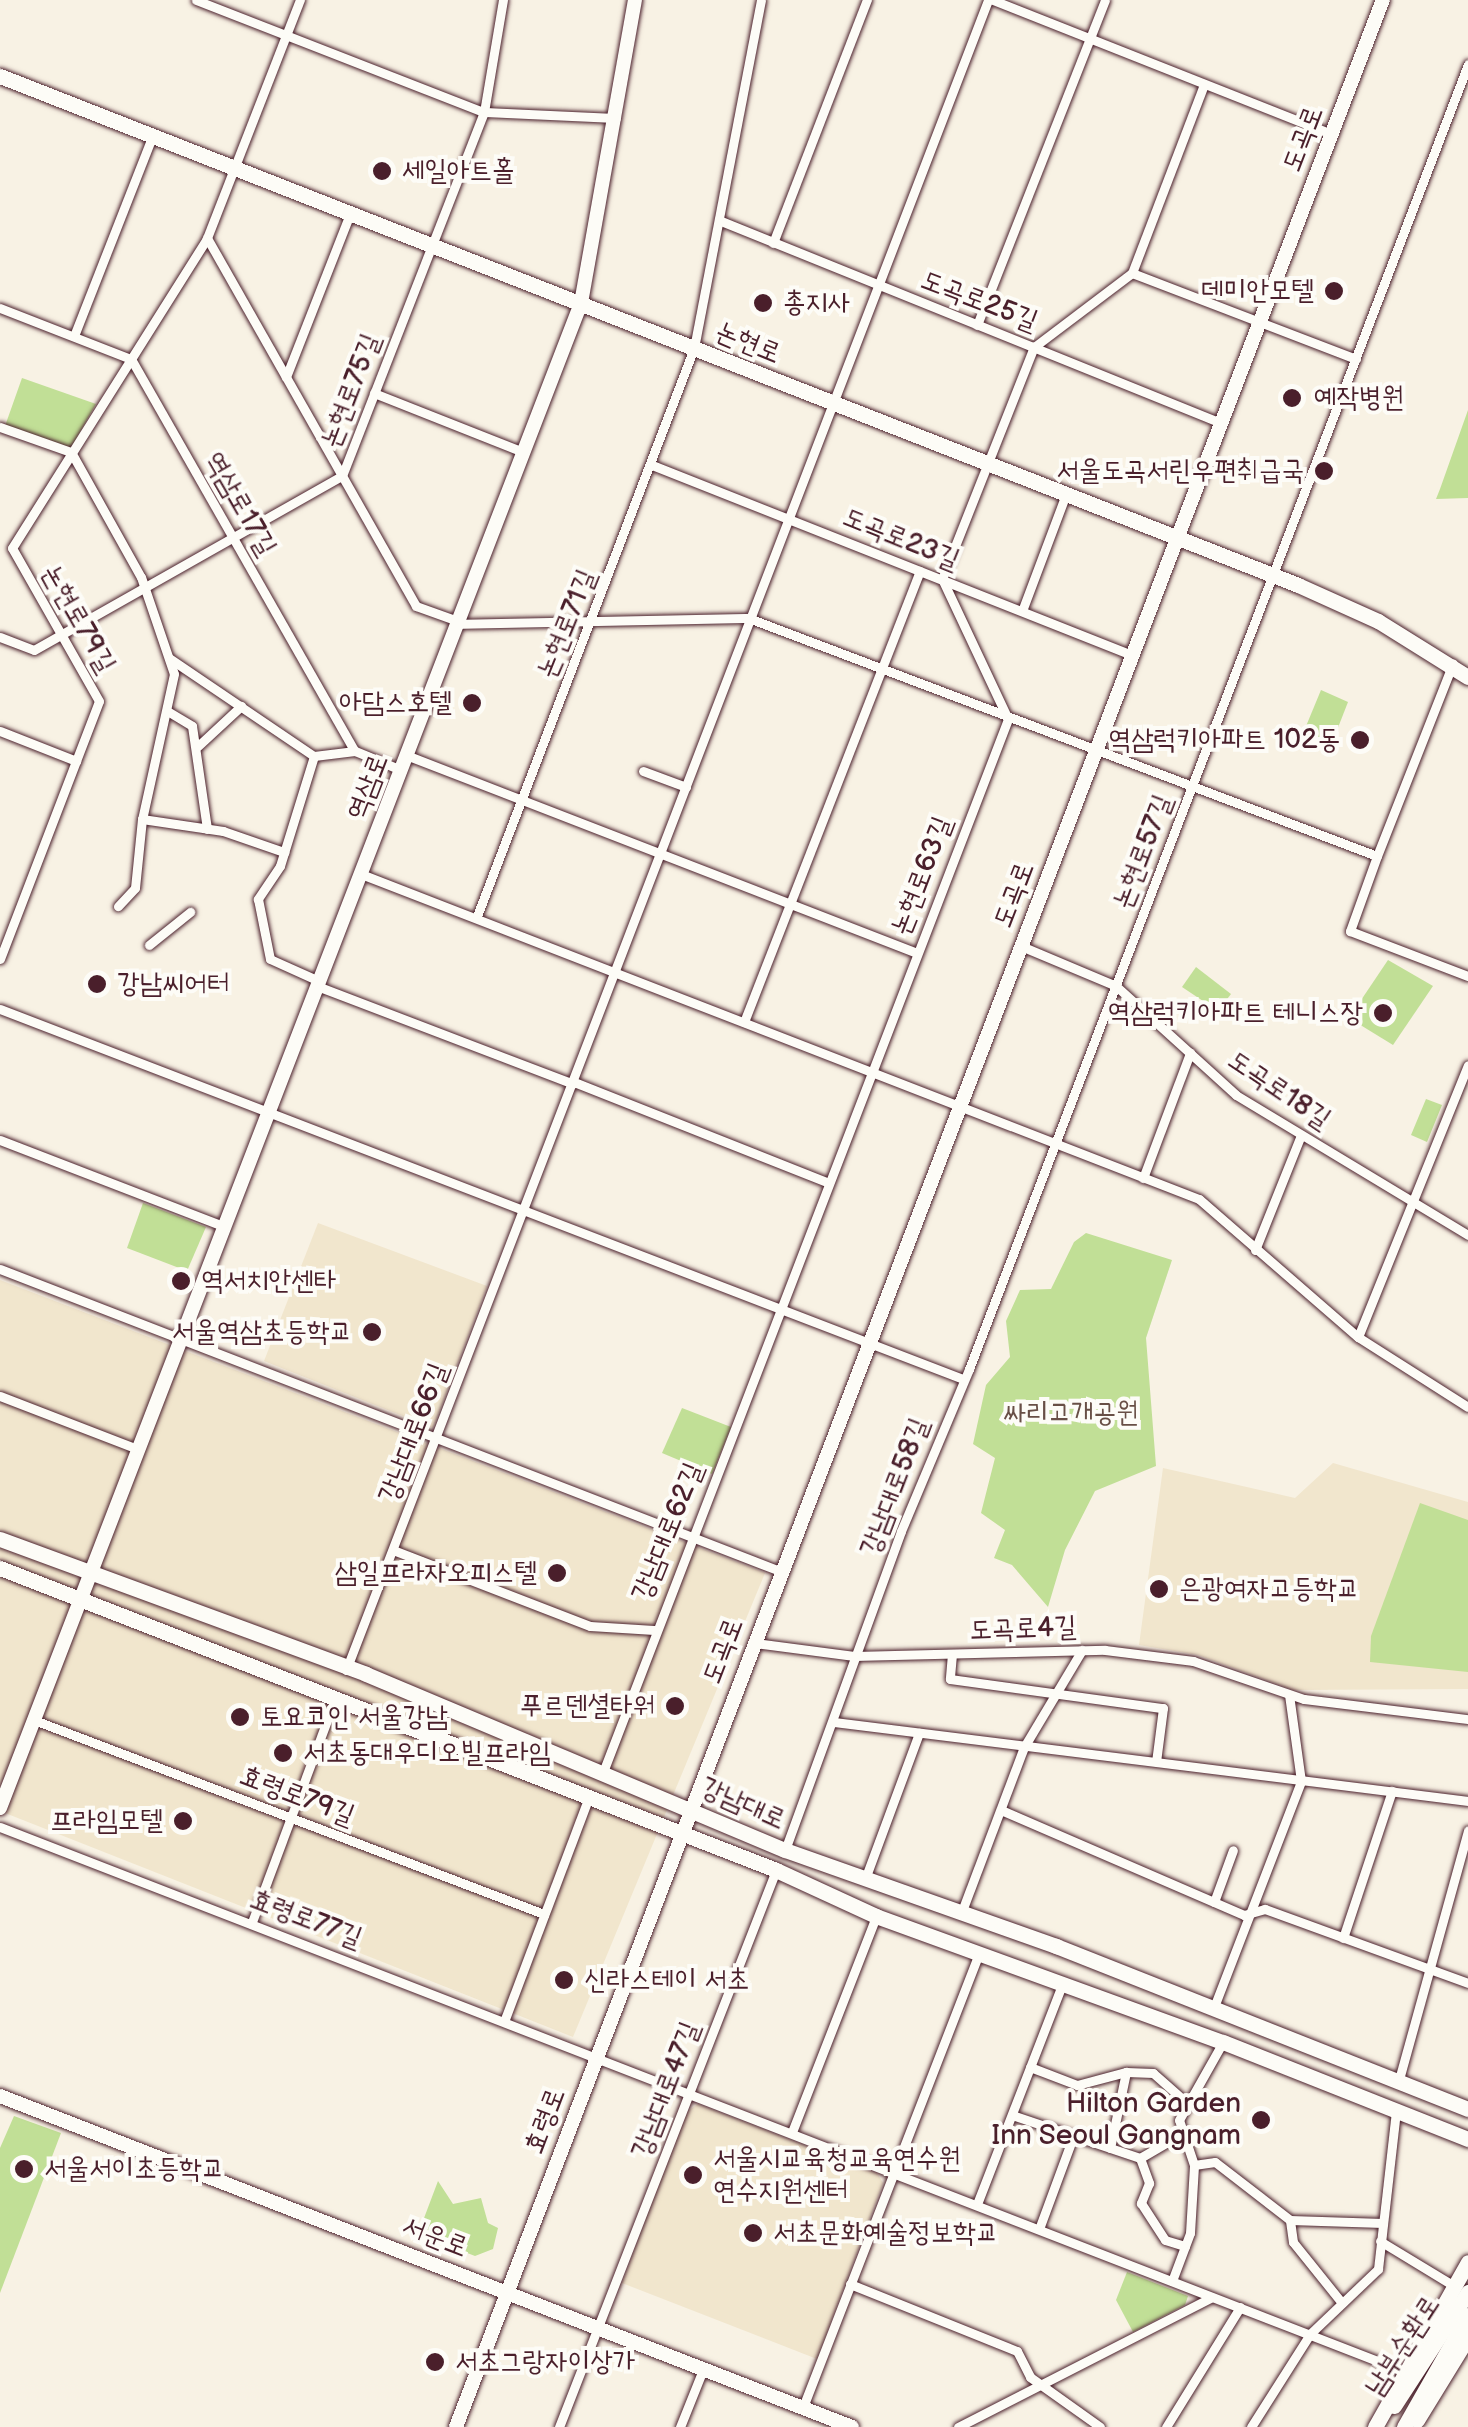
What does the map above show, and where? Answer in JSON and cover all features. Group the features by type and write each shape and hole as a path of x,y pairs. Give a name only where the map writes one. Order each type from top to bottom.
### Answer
{"main road":[{"name":"역삼로","path":"0,1808 581,303 635,0"},
{"name":"도곡로","path":"679,1832 1383,0"},
{"name":"논현로","path":"0,76 1272,575 1453,663 1468,676"},
{"name":"강남대로","path":"0,1539 603,1772 785,1850 962,1910 1466,2108"},
{"name":"강남대로","path":"0,1568 776,1870 876,1916 1223,2042 1468,2140"},
{"name":"효령로","path":"456,2427 679,1832"},
{"name":"서운로","path":"0,2096 852,2427"},
{"path":"1451,2133 1468,2152"},
{"path":"1377,2427 1403,2370 1461,2289 1468,2262"},
{"name":"남부순환로","path":"1377,2427 1461,2289"},
{"name":"남부순환로","path":"1404,2427 1468,2315"},
{"path":"1412,2427 1468,2336"}],"street":[{"path":"196,0 484,112 616,118"},
{"name":"논현로79길","path":"0,960 99,701 12,548 208,238 300,0"},
{"name":"논현로75길","path":"61,636 342,476 484,112 503,0"},
{"name":"논현로71길","path":"477,916 694,348 761,0"},
{"path":"774,243 867,0"},
{"path":"991,0 1332,134"},
{"name":"강남대로66길","path":"346,1672 686,787 789,530 788,519 875,285 991,0"},
{"path":"977,325 1106,0"},
{"name":"논현로57길","path":"1054,1145 1468,64"},
{"path":"1008,719 942,579 1034,347 1132,273 1204,84"},
{"path":"74,336 153,134"},
{"path":"286,376 350,214"},
{"name":"도곡로25길","path":"721,221 1221,423"},
{"path":"208,238 416,606 457,623 752,619 1190,790 1377,856"},
{"path":"1132,273 1356,360"},
{"path":"0,308 130,359"},
{"name":"역삼로17길","path":"130,359 355,751"},
{"path":"374,393 523,452"},
{"path":"0,426 71,452 143,588 170,658 169,712 142,819 134,888 118,906"},
{"name":"도곡로23길","path":"652,465 1132,655"},
{"path":"1022,611 1066,494"},
{"path":"0,544 12,548"},
{"path":"744,1022 920,570"},
{"path":"0,637 34,650 61,636"},
{"path":"170,658 314,756 355,751 404,762 523,800 917,952"},
{"path":"1453,663 1350,931 1468,976"},
{"path":"198,746 240,706"},
{"path":"169,712 190,720 198,746 207,830"},
{"name":"논현로63길","path":"779,1310 1008,719"},
{"path":"0,731 76,761"},
{"path":"314,756 284,852 258,899 269,957 318,984 828,1183"},
{"path":"644,771 686,787"},
{"path":"142,819 207,830 284,852"},
{"path":"361,874 617,970 1199,1200 1358,1337 1468,1407"},
{"path":"149,945 190,912"},
{"name":"도곡로18길","path":"1021,946 1116,986 1236,1095 1468,1235"},
{"path":"0,1009 962,1379"},
{"path":"1143,1178 1190,1053"},
{"path":"1358,1337 1468,1065"},
{"path":"1255,1250 1301,1135"},
{"path":"0,1140 223,1226"},
{"name":"강남대로58길","path":"785,1850 834,1722 854,1656 1054,1145"},
{"path":"0,1269 780,1571"},
{"name":"강남대로62길","path":"603,1772 779,1310"},
{"path":"0,1396 137,1450"},
{"path":"393,1550 590,1626 654,1630"},
{"name":"도곡로4길","path":"753,1643 854,1656 1082,1650 1192,1661 1289,1695 1468,1720"},
{"path":"962,1910 1024,1747 1082,1650"},
{"path":"952,1654 950,1679 1162,1708 1156,1762"},
{"path":"1214,2007 1256,1911 1301,1781 1289,1695"},
{"path":"252,1922 335,1699"},
{"name":"효령로79길","path":"34,1720 544,1914"},
{"path":"834,1722 1468,1801"},
{"path":"865,1879 920,1734"},
{"path":"1343,1938 1392,1792"},
{"path":"504,2018 588,1799"},
{"path":"1001,1810 1244,1915 1256,1911 1468,1983"},
{"name":"효령로77길","path":"0,1826 597,2054 1403,2370"},
{"path":"1398,2083 1428,1968 1465,1857 1468,1831"},
{"path":"1214,1902 1233,1850"},
{"name":"강남대로47길","path":"559,2427 776,1870"},
{"path":"792,2132 876,1916"},
{"path":"803,2407 979,1954"},
{"path":"977,2204 1062,1986"},
{"path":"1172,2281 1185,2246 1194,2165 1179,2120 1223,2042"},
{"path":"1030,2067 1077,2085 1126,2072 1153,2073 1188,2104"},
{"path":"1110,2148 1126,2072"},
{"path":"1251,2427 1310,2334 1378,2270 1396,2112"},
{"path":"1012,2115 1072,2140 1140,2158 1183,2133"},
{"path":"1039,2229 1072,2140"},
{"path":"1140,2158 1148,2183 1141,2203 1165,2240 1185,2246"},
{"path":"1194,2165 1215,2162 1290,2220 1383,2223"},
{"path":"1290,2220 1294,2242 1342,2303"},
{"name":"남부순환로","path":"1380,2240 1461,2289"},
{"path":"850,2284 1017,2351 1039,2386 1100,2427"},
{"path":"958,2427 1212,2297"},
{"path":"1166,2427 1240,2307"},
{"path":"680,2427 704,2367"}],"shaded area":[{"name":"서울역삼초등학교","path":"318,1223 487,1286 433,1428 264,1361"},
{"path":"0,1280 765,1573 573,2037 0,1811"},
{"path":"1333,1463 1468,1502 1468,1689 1293,1690 1198,1655 1139,1645 1163,1468 1295,1498"},
{"name":"서초문화예술정보학교","path":"698,2104 877,2173 883,2183 817,2359 622,2283 685,2113"}],"green space":[{"path":"22,378 96,404 69,451 5,426"},
{"path":"1468,410 1468,498 1436,499 1440,489"},
{"path":"1321,690 1348,702 1332,743 1304,731"},
{"name":"역삼럭키아파트 테니스장","path":"1388,960 1433,986 1393,1045 1349,1018"},
{"path":"1196,967 1231,994 1218,1011 1182,987"},
{"path":"1426,1099 1442,1105 1427,1142 1411,1135"},
{"path":"143,1203 206,1227 187,1271 127,1248"},
{"name":"싸리고개공원","path":"1086,1233 1172,1260 1146,1338 1156,1466 1095,1491 1065,1550 1048,1607 1012,1565 994,1558 1005,1530 981,1513 995,1458 973,1444 986,1385 1010,1357 1006,1321 1020,1290 1051,1289 1074,1242"},
{"path":"682,1408 731,1427 712,1474 662,1453"},
{"path":"1420,1503 1468,1520 1468,1672 1370,1662 1371,1636"},
{"name":"서울서이초등학교","path":"14,2116 61,2133 0,2293 0,2148"},
{"path":"438,2181 453,2204 481,2198 488,2223 498,2228 493,2249 475,2256 418,2234"},
{"path":"1127,2272 1188,2296 1185,2305 1133,2332 1116,2300"}],"place":[{"name":"세일아트홀","path":"382,171"},
{"name":"데미안모텔","path":"1334,291"},
{"name":"총지사","path":"763,303"},
{"name":"예작병원","path":"1292,398"},
{"name":"서울도곡서린우편취급국","path":"1324,471"},
{"name":"아담스호텔","path":"472,703"},
{"name":"역삼럭키아파트 102동","path":"1360,740"},
{"name":"강남씨어터","path":"97,984"},
{"name":"역삼럭키아파트 테니스장","path":"1383,1013"},
{"name":"역서치안센타","path":"181,1281"},
{"name":"서울역삼초등학교","path":"372,1332"},
{"name":"삼일프라자오피스텔","path":"557,1573"},
{"name":"은광여자고등학교","path":"1159,1589"},
{"name":"푸르덴셜타워","path":"675,1706"},
{"name":"토요코인 서울강남","path":"240,1717"},
{"name":"서초동대우디오빌프라임","path":"283,1753"},
{"name":"프라임모텔","path":"183,1821"},
{"name":"신라스테이 서초","path":"564,1980"},
{"name":"Hilton Garden Inn Seoul Gangnam","path":"1261,2120"},
{"name":"서울서이초등학교","path":"24,2169"},
{"name":"서울시교육청교육연수원 연수지원센터","path":"693,2175"},
{"name":"서초문화예술정보학교","path":"753,2233"},
{"name":"서초그랑자이상가","path":"435,2362"}]}
